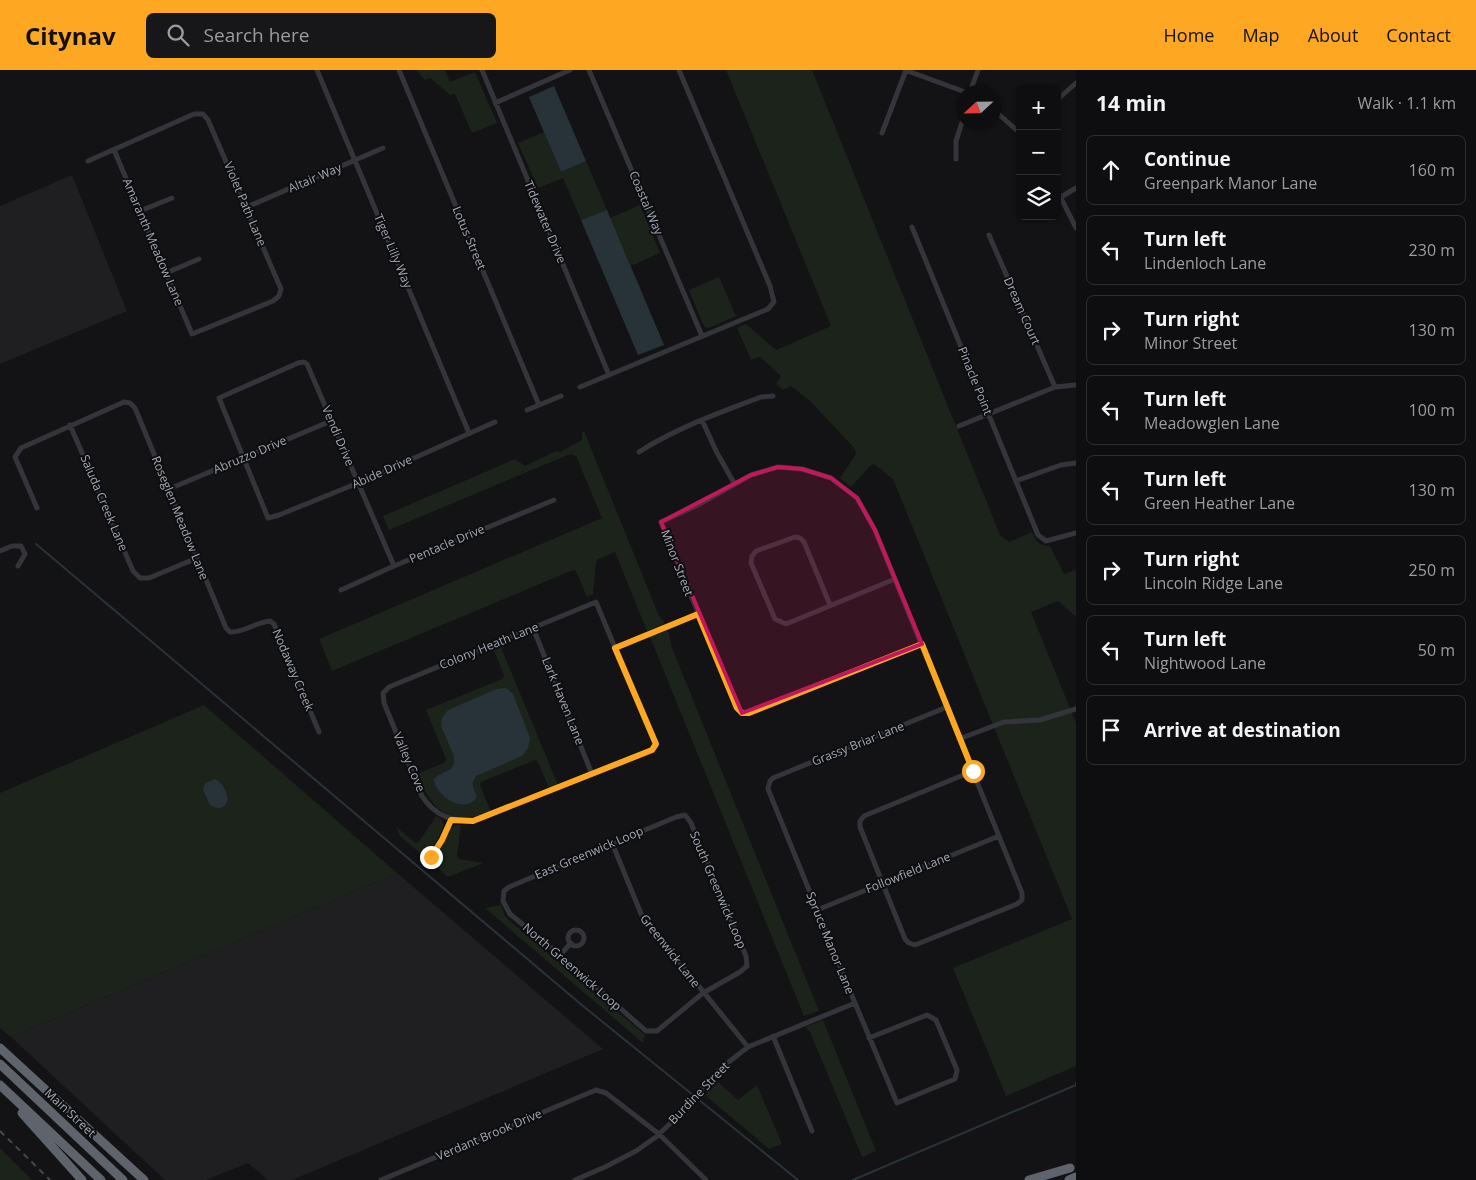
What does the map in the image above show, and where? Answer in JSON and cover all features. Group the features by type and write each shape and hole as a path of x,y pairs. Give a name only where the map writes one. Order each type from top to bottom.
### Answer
{"highway":[{"path":"0,1048 144,1180"},
{"name":"Main Street","path":"0,1064 122,1180"},
{"path":"0,1087 101,1180"},
{"path":"0,1087 82,1180"},
{"path":"67,1148 71,1158 94,1180"},
{"path":"1029,1180 1073,1167"},
{"path":"1041,1180 1073,1167"},
{"path":"1069,1180 1075,1179"}],"street":[{"name":"Tiger Lilly Way","path":"317,70 469,433"},
{"name":"Lotus Street","path":"399,70 539,405"},
{"name":"Tidewater Drive","path":"482,70 609,375"},
{"path":"495,103 570,70"},
{"name":"Coastal Way","path":"589,70 702,336"},
{"path":"580,387 768,309 774,302 770,286 679,70"},
{"path":"882,133 906,70 956,89"},
{"path":"973,85 978,70"},
{"path":"1061,96 1076,83"},
{"name":"Violet Path Lane","path":"114,150 194,114 203,114 208,120 247,207 281,290 279,296 273,302 192,334"},
{"path":"1001,116 1017,130"},
{"path":"956,159 956,141 960,130"},
{"name":"Altair Way","path":"247,207 383,148"},
{"path":"88,161 114,150"},
{"name":"Amaranth Meadow Lane","path":"114,150 192,334"},
{"path":"1076,188 1061,197 1076,228"},
{"path":"140,211 172,198"},
{"name":"Pinacle Point","path":"912,227 1038,535 1046,541 1076,533"},
{"name":"Dream Court","path":"989,235 1055,387"},
{"path":"166,272 199,259"},
{"name":"Vendi Drive","path":"243,458 219,398 304,362 307,364 394,566"},
{"path":"959,426 1055,387 1076,385"},
{"path":"528,410 561,396"},
{"path":"639,452 657,440 702,420 761,397 773,396"},
{"name":"Roseglen Meadow Lane","path":"70,425 124,402 130,403 135,408 226,628 230,632"},
{"path":"702,420 734,484 751,475 778,468 802,468 831,478 857,498 875,530 922,644 1022,893 1022,900 1017,904 915,945 909,943 905,939 882,883 860,828 860,821 864,816 973,771"},
{"name":"Abruzzo Drive","path":"169,489 331,421"},
{"name":"Abide Drive","path":"243,458 268,518 358,483 495,422"},
{"path":"37,508 15,457 21,448 70,425"},
{"name":"Saluda Creek Lane","path":"70,425 133,571 140,578 149,578 197,558"},
{"path":"1016,481 1061,465 1076,463"},
{"name":"Minor Street","path":"734,484 696,506 661,522 737,708 742,713 749,713 922,644"},
{"name":"Pentacle Drive","path":"341,590 554,500"},
{"path":"830,606 804,542 800,538 795,537 756,551 752,556 751,562 775,619 786,624 830,606 895,578"},
{"path":"0,551 12,546 21,546 26,554 18,566"},
{"name":"Colony Heath Lane","path":"383,693 389,687 596,602 615,648"},
{"path":"431,857 442,840 451,820 473,821 652,750 656,744 615,648 698,614"},
{"name":"Nodaway Creek","path":"230,632 236,632 264,621 270,621 274,624 319,732"},
{"name":"Lark Haven Lane","path":"533,628 592,774"},
{"name":"Valley Cove","path":"383,693 384,703 422,796 429,806 451,820"},
{"name":"Grassy Briar Lane","path":"770,781 773,778 947,707"},
{"path":"960,739 1004,722 1040,720 1076,708"},
{"name":"Spruce Manor Lane","path":"770,781 768,789 869,1038 897,1103 955,1079 957,1070 936,1020 927,1015 869,1038"},
{"name":"East Greenwick Loop","path":"503,901 504,891 509,887 612,843 685,815"},
{"name":"South Greenwick Loop","path":"685,815 691,823 746,956 747,966 704,993"},
{"name":"Followfield Lane","path":"817,910 999,836"},
{"name":"Greenwick Lane","path":"612,843 642,916 748,1047"},
{"name":"North Greenwick Loop","path":"503,901 510,914 560,955 646,1031 657,1031 704,993"},
{"path":"560,955 571,943"},
{"name":"Burdine Street","path":"575,1180 636,1151 659,1134 680,1114 721,1068 748,1047 855,1003"},
{"path":"773,1036 812,1131"},
{"name":"Verdant Brook Drive","path":"381,1180 596,1090 606,1093 659,1134"},
{"path":"659,1134 706,1180"}],"highlighted area":[{"path":"778,467 802,469 831,478 857,498 875,530 922,644 742,713 661,522 751,475"}],"shaded area":[{"path":"416,70 445,70 450,82 475,72 497,123 472,133 455,94 450,95 430,78 425,80"},
{"path":"726,70 812,70 1000,535 1009,542 1032,532 1039,543 1044,546 1050,546 1064,574 1076,570 1076,617 1058,601 1031,612 1076,723 1076,1066 1006,1096 953,968 1072,919 893,479 874,464 851,487 840,478 856,454 855,449 811,402 791,386 783,390 776,384 781,376 760,357 751,360 737,328 746,324 776,350 831,326"},
{"path":"554,86 586,161 561,172 529,97"},
{"path":"544,132 561,172 586,161 607,210 581,220 563,178 538,188 518,143"},
{"path":"72,175 127,311 0,364 0,206"},
{"path":"640,205 660,253 631,266 610,218"},
{"path":"607,210 664,345 638,355 581,220"},
{"path":"719,277 736,316 709,328 705,327 702,322 689,290"},
{"path":"584,431 659,616 665,623 647,631 615,552 597,560 593,594 587,597 576,571 573,570 332,671 319,639 602,518 576,456 570,454 389,530 383,516 515,459 525,466 556,451 560,452 582,440 582,433"},
{"path":"668,630 672,648 819,1011 804,1016 650,637"},
{"path":"500,645 558,785 549,788 538,762 535,760 481,782 480,785 491,812 464,818 453,817 436,807 429,798 417,774 444,763 446,759 426,710 502,679 504,676 493,648"},
{"path":"506,688 513,694 530,738 528,748 522,756 476,776 473,788 477,796 473,802 460,804 452,802 440,792 434,779 451,769 454,764 454,756 441,726 442,718 448,710 497,689"},
{"path":"204,705 397,873 11,1037 0,1028 0,793"},
{"path":"215,779 225,789 227,795 227,801 222,808 210,805 203,790 205,783"},
{"path":"436,816 441,819 444,825 426,858 400,836 396,827 416,843 419,842"},
{"path":"461,825 457,856 459,859 483,863 448,877 431,862 443,845 451,828"},
{"path":"397,873 603,1049 292,1180 268,1180 248,1163 206,1180 165,1180 11,1037"},
{"path":"501,905 505,916 510,921 645,1035 643,1043 485,908"},
{"path":"823,1020 876,1151 862,1157 810,1032 805,1027"},
{"path":"718,1082 738,1100 757,1085 782,1144 769,1149 705,1095"},
{"path":"0,1148 32,1180 0,1180"}],"waterway":[{"path":"36,544 583,1006 798,1180"},
{"path":"853,1180 1076,1085"}],"railway":[{"path":"0,1131 50,1180"}],"route":[{"path":"431,857 442,840 451,820 473,821 652,750 656,744 615,648 698,614 737,708 742,713 749,713 922,644 973,771"}]}
